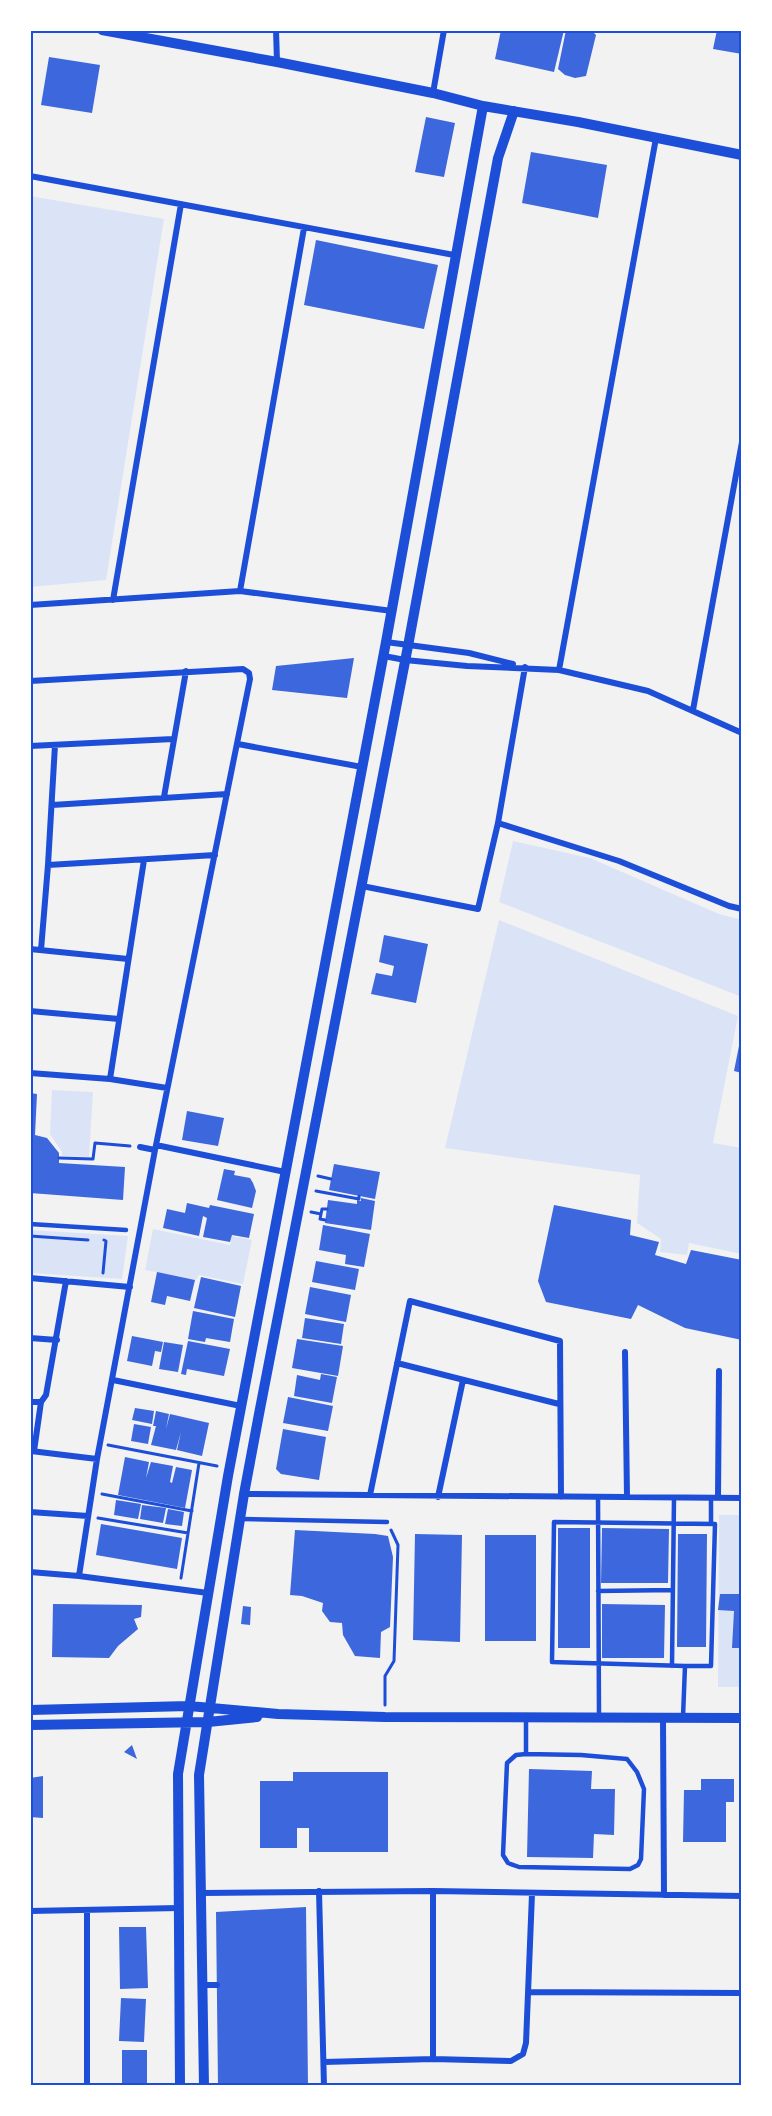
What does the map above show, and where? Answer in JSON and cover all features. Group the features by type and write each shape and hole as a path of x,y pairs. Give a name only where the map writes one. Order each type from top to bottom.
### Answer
{"street":[{"path":"102,30 277,62 434,93 483,106 742,155"},
{"path":"276,30 277,62"},
{"path":"434,93 444,30"},
{"path":"180,2086 178,1774 186,1721 229,1468 384,656 454,255 483,106"},
{"path":"204,2086 199,1775 244,1494 408,646 501,145 514,111"},
{"path":"559,670 656,138"},
{"path":"30,176 454,255"},
{"path":"113,600 181,204"},
{"path":"240,591 304,228"},
{"path":"693,710 742,442"},
{"path":"30,604 240,591 392,611"},
{"path":"386,642 469,653 525,667"},
{"path":"384,656 466,666 559,670 648,691 742,733"},
{"path":"362,886 478,909 498,824 525,667"},
{"path":"30,681 243,669 249,673 250,679 167,1088 97,1459 79,1576"},
{"path":"164,797 186,671"},
{"path":"30,746 173,739"},
{"path":"238,744 362,767"},
{"path":"41,950 55,745"},
{"path":"52,805 227,794"},
{"path":"498,824 619,861 729,906 742,909"},
{"path":"48,866 215,855"},
{"path":"110,1079 144,860"},
{"path":"30,949 128,959"},
{"path":"30,1011 119,1019"},
{"path":"30,1073 110,1079 167,1088"},
{"path":"140,1147 156,1147 285,1172"},
{"path":"30,1278 130,1287"},
{"path":"66,1281 57,1340 46,1395 41,1402 32,1451 97,1459"},
{"path":"370,1495 410,1301 560,1341 561,1497"},
{"path":"30,1338 57,1340"},
{"path":"625,1352 627,1497"},
{"path":"397,1363 559,1404"},
{"path":"715,1498 720,1371"},
{"path":"113,1380 241,1406"},
{"path":"438,1497 463,1380"},
{"path":"30,1402 41,1402"},
{"path":"244,1494 742,1498"},
{"path":"30,1512 88,1516"},
{"path":"30,1572 208,1593"},
{"path":"30,1710 189,1706 278,1714 385,1717 742,1718"},
{"path":"30,1725 208,1722 278,1714"},
{"path":"663,1718 664,1895"},
{"path":"319,1891 324,2086"},
{"path":"201,1893 433,1891 742,1896"},
{"path":"433,1891 433,2059"},
{"path":"324,2062 433,2059 511,2061 523,2054 526,2043 529,1992 532,1894"},
{"path":"30,1911 179,1908"},
{"path":"87,1910 87,2086"},
{"path":"203,1985 217,1985"},
{"path":"529,1992 742,1993"}],"lane":[{"path":"30,1224 126,1230"},
{"path":"598,1497 599,1718"},
{"path":"672,1666 674,1498"},
{"path":"711,1524 715,1498"},
{"path":"240,1519 387,1522"},
{"path":"554,1522 597,1522 715,1524 711,1666 552,1662 554,1522"},
{"path":"598,1591 673,1590"},
{"path":"683,1718 685,1666"},
{"path":"526,1718 526,1754"},
{"path":"526,1754 627,1759 637,1772 644,1789 641,1859 638,1865 630,1869 519,1867 508,1863 503,1856 507,1763 516,1755 526,1754"}],"path":[{"path":"59,1158 93,1159 95,1143 140,1147"},
{"path":"324,1177 331,1179"},
{"path":"303,1189 359,1199 359,1196"},
{"path":"325,1220 320,1219 322,1209 327,1209"},
{"path":"30,1236 106,1240 104,1273 93,1273"},
{"path":"101,1444 229,1468"},
{"path":"179,1589 199,1463"},
{"path":"92,1492 192,1511"},
{"path":"88,1516 188,1533"},
{"path":"385,1717 385,1676 394,1661 398,1545 387,1522"}],"shaded area":[{"path":"30,196 164,219 106,580 30,587"},
{"path":"513,841 590,858 719,914 742,920 742,997 499,902"},
{"path":"499,920 738,1016 713,1143 742,1148 742,1254 689,1243 687,1255 660,1252 661,1239 637,1223 640,1175 445,1148"},
{"path":"52,1090 93,1092 89,1157 62,1156 62,1152 50,1134"},
{"path":"153,1229 230,1245 232,1236 252,1240 243,1284 199,1275 196,1280 145,1270"},
{"path":"30,1230 128,1236 122,1279 30,1273"},
{"path":"719,1515 742,1515 742,1687 718,1687"}],"building":[{"path":"501,30 564,30 554,72 495,59"},
{"path":"566,30 591,30 596,35 586,76 575,78 565,75 558,69"},
{"path":"717,30 742,30 742,54 713,49"},
{"path":"49,57 100,65 92,113 41,105"},
{"path":"426,117 455,123 444,177 415,172"},
{"path":"531,152 607,165 598,218 522,203"},
{"path":"316,240 438,265 424,329 304,305"},
{"path":"354,658 347,698 272,690 276,666"},
{"path":"384,935 428,944 416,1003 371,994 376,973 392,976 394,966 379,962"},
{"path":"742,1037 742,1073 734,1071"},
{"path":"30,1093 37,1094 35,1135 47,1138 59,1153 59,1163 125,1167 123,1200 30,1193"},
{"path":"187,1111 224,1118 218,1146 182,1140"},
{"path":"334,1164 380,1172 375,1199 329,1190"},
{"path":"224,1169 235,1171 234,1175 250,1178 256,1191 252,1208 217,1200"},
{"path":"361,1198 375,1201 371,1230 325,1223 328,1200 357,1204 357,1200 361,1201"},
{"path":"187,1203 254,1214 249,1238 232,1235 230,1242 203,1237 207,1218 203,1216 199,1236 163,1228 167,1209 185,1213"},
{"path":"554,1205 631,1220 630,1235 659,1242 655,1255 686,1264 691,1250 742,1260 742,1340 685,1328 638,1305 631,1319 546,1302 538,1281"},
{"path":"323,1225 370,1234 364,1267 345,1264 346,1255 319,1250"},
{"path":"316,1261 359,1269 355,1290 312,1282"},
{"path":"157,1272 195,1280 190,1301 167,1296 165,1305 151,1302"},
{"path":"201,1277 241,1286 235,1317 194,1308"},
{"path":"310,1287 351,1295 346,1322 305,1314"},
{"path":"193,1311 234,1319 230,1342 206,1338 205,1342 188,1339"},
{"path":"305,1318 344,1324 341,1344 302,1338"},
{"path":"132,1336 163,1342 161,1352 155,1351 152,1366 127,1361"},
{"path":"297,1339 343,1346 338,1376 292,1368"},
{"path":"188,1341 230,1349 224,1376 187,1369 186,1375 181,1374"},
{"path":"164,1342 183,1345 178,1372 159,1369"},
{"path":"321,1374 337,1377 332,1403 294,1396 297,1375 320,1380"},
{"path":"288,1397 333,1406 328,1431 283,1423"},
{"path":"135,1408 154,1411 152,1424 132,1420"},
{"path":"156,1411 169,1414 166,1429 170,1414 209,1423 202,1456 177,1450 181,1432 176,1450 151,1445 156,1426 153,1426"},
{"path":"134,1424 151,1427 148,1444 131,1441"},
{"path":"283,1429 326,1437 319,1480 281,1474 276,1469"},
{"path":"125,1457 149,1462 146,1478 151,1462 173,1466 170,1482 172,1483 176,1467 192,1470 185,1508 118,1495"},
{"path":"116,1500 141,1504 138,1519 114,1515"},
{"path":"142,1505 166,1508 163,1523 140,1519"},
{"path":"168,1509 184,1512 182,1526 165,1524"},
{"path":"101,1524 182,1538 177,1569 96,1555"},
{"path":"558,1528 590,1528 590,1648 558,1648"},
{"path":"602,1528 669,1529 668,1583 601,1583"},
{"path":"295,1530 388,1536 393,1557 390,1627 381,1632 380,1658 355,1656 343,1635 342,1623 330,1622 322,1611 323,1603 302,1596 290,1595"},
{"path":"415,1534 462,1535 460,1642 413,1640"},
{"path":"678,1534 707,1534 706,1647 677,1647"},
{"path":"485,1535 536,1535 536,1641 485,1641"},
{"path":"720,1594 742,1594 742,1648 732,1648 734,1611 718,1610"},
{"path":"53,1604 142,1605 141,1617 134,1619 138,1629 118,1646 109,1658 52,1657"},
{"path":"602,1604 665,1605 664,1658 602,1658"},
{"path":"243,1606 251,1607 250,1625 241,1624"},
{"path":"132,1745 137,1759 124,1752"},
{"path":"529,1769 592,1771 591,1789 615,1789 614,1835 594,1834 593,1858 527,1857"},
{"path":"293,1772 388,1772 388,1852 309,1852 309,1828 297,1828 297,1848 260,1848 260,1781 293,1781"},
{"path":"43,1776 43,1818 30,1817 30,1778"},
{"path":"701,1779 734,1779 734,1802 726,1802 726,1842 683,1842 684,1790 701,1790"},
{"path":"306,1907 308,2086 218,2086 216,1912"},
{"path":"119,1927 146,1927 148,1988 120,1989"},
{"path":"121,1998 146,1999 144,2042 119,2041"},
{"path":"122,2050 147,2050 147,2086 122,2086"}]}
